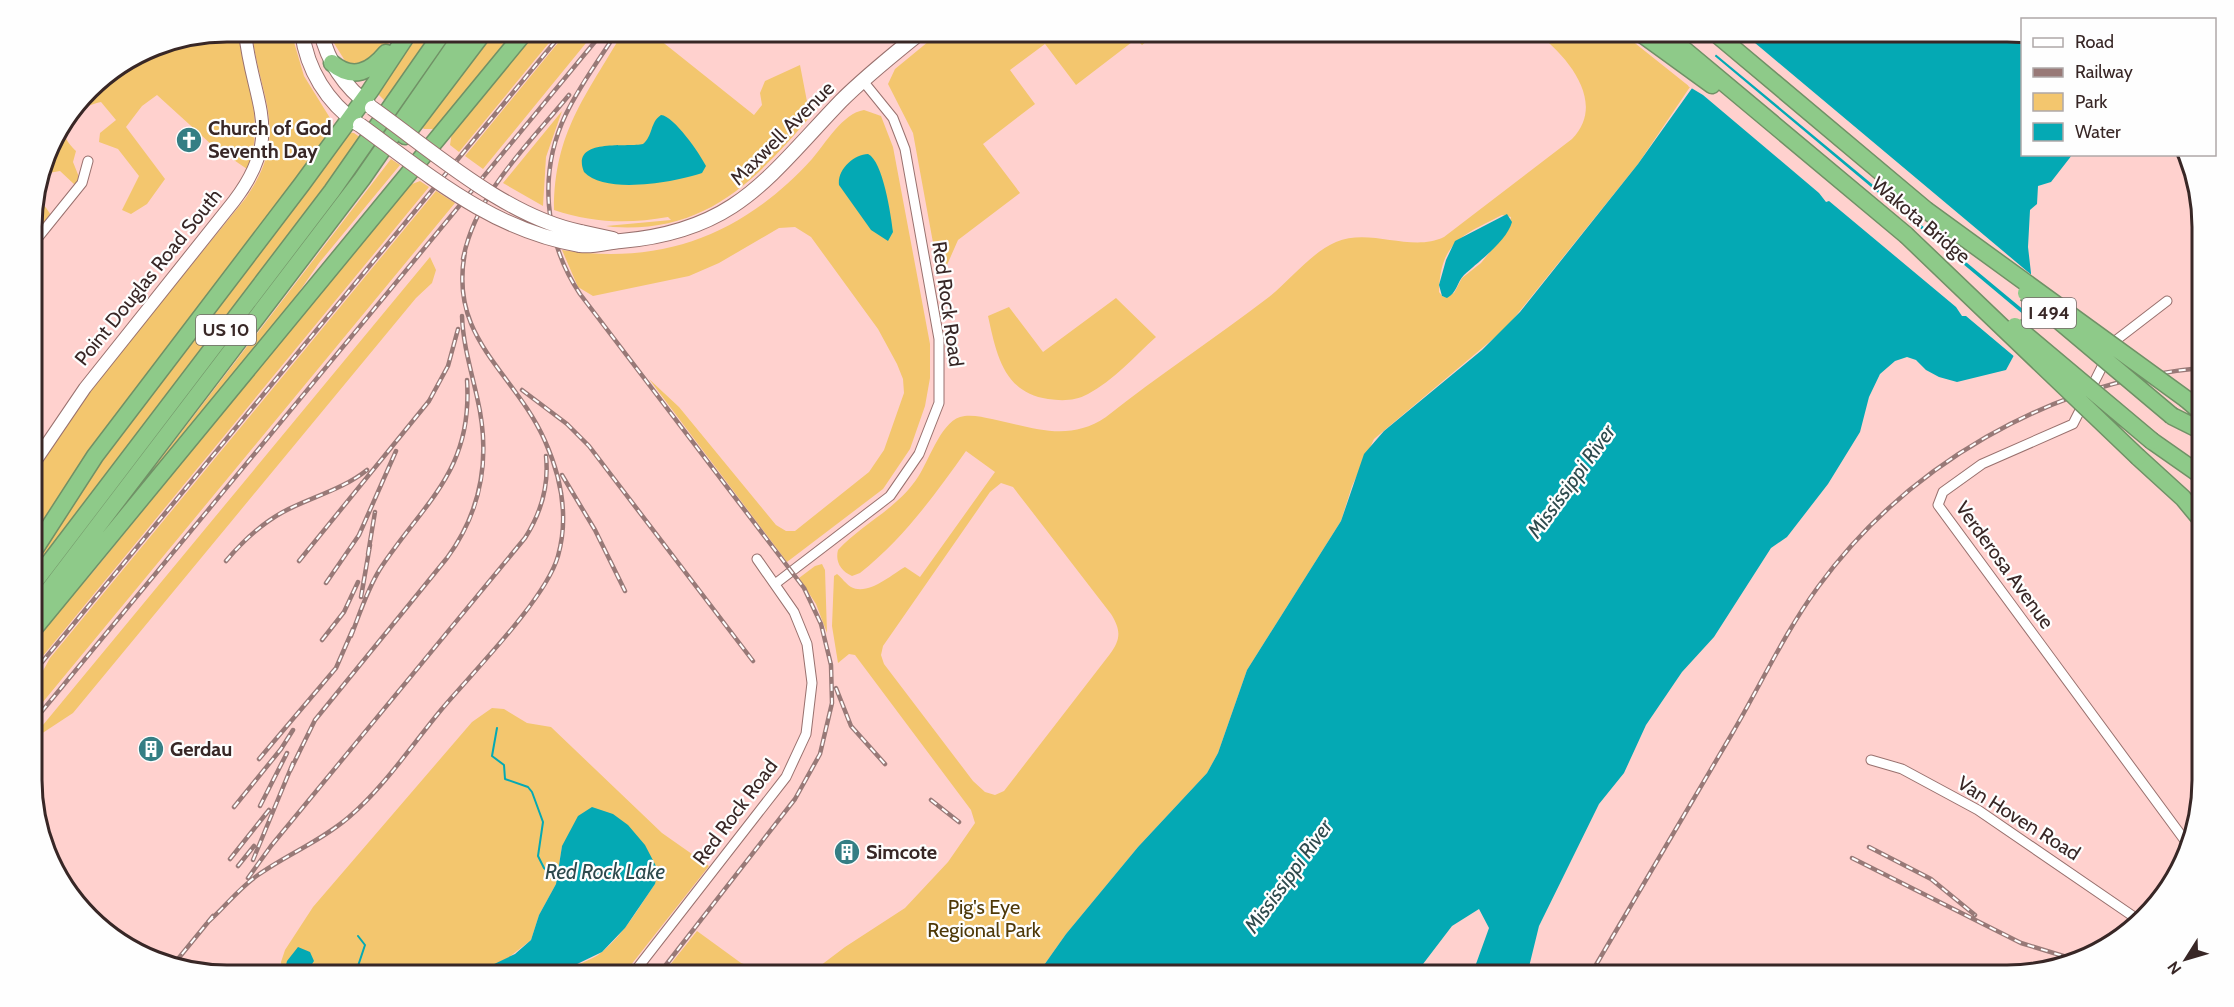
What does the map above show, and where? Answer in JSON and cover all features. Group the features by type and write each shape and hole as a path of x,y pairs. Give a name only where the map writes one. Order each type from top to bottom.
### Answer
{"highway":[{"path":"332,63 350,73 367,71 395,42"},
{"path":"42,538 95,456 302,184 355,121 403,42"},
{"name":"US 10","path":"42,572 332,191 436,42"},
{"name":"US 10","path":"42,599 315,241 457,42"},
{"path":"315,241 437,96 477,42"},
{"path":"42,619 414,164 517,42"},
{"path":"1654,42 1818,161"},
{"name":"Wakota Bridge","path":"1675,42 2152,441 2192,469"},
{"name":"Wakota Bridge","path":"1726,42 2172,416 2192,426"},
{"path":"1742,42 1837,134"},
{"path":"1926,210 2192,404"},
{"path":"1906,235 2138,457 2184,498 2192,508"}],"main road":[{"name":"Maxwell Avenue","path":"304,42 316,77 331,100 355,121 414,164 500,221 533,234 621,241 651,238 688,229 739,204 772,176 863,81 909,42"},
{"name":"Maxwell Avenue","path":"325,42 332,63 344,82 367,104 433,143 516,209 581,238"}],"street":[{"name":"Point Douglas Road South","path":"42,450 85,388 250,180 261,152 264,123 247,42"},
{"name":"Red Rock Road","path":"775,584 890,496 919,454 939,403 941,372 938,329 902,139 892,116 863,81"},
{"path":"42,232 82,183 88,161"},
{"name":"Verderosa Avenue","path":"2168,301 2115,341 2073,423 1982,464 1943,492 1938,505 2183,837"},
{"name":"Red Rock Road","path":"640,965 783,781 802,744 811,707 810,658 797,617 756,559"},
{"name":"Van Hoven Road","path":"1871,760 1902,769 1978,810 2133,916"}],"green space":[{"path":"240,42 255,117 253,151 247,169 212,145 157,95 142,106 126,127 165,179 147,204 131,214 122,210 139,176 118,149 99,142 100,133 116,120 101,102 85,108 114,80 145,61 179,48"},
{"path":"254,42 294,42 304,76 330,118 328,138 42,534 42,464 54,443 100,378 245,199 259,176 267,154 270,135 269,116"},
{"path":"333,42 390,42 369,65 347,64"},
{"path":"410,42 425,42 386,102 376,92"},
{"path":"481,42 510,42 438,129 424,129 419,125"},
{"path":"527,42 550,42 459,152 450,145 452,132"},
{"path":"559,42 587,42 483,169 465,156"},
{"path":"617,42 663,42 754,115 762,105 760,93 765,81 800,65 810,117 769,162 725,199 701,212 675,221 646,227 613,227 606,226 671,220 668,217 639,221 596,220 554,210 555,183 560,158 566,136 585,96"},
{"path":"928,42 1132,42 1076,85 1045,44 1010,70 1035,104 983,144 1020,193 958,240 947,265 936,259 913,133 888,84 895,69"},
{"name":"Pig's Eye Regional Park","path":"1548,42 1634,42 1690,87 1638,164 1506,328 1374,439 1352,486 1341,521 1247,670 1218,753 1207,773 1138,847 1066,934 1044,965 821,965 905,908 948,862 975,823 971,810 855,655 849,654 838,663 832,626 834,576 837,574 849,586 858,589 872,587 905,567 920,577 995,472 966,451 904,531 860,573 852,576 842,569 837,558 838,550 908,491 921,473 940,435 946,427 960,417 980,417 1050,431 1078,429 1092,425 1269,297 1318,252 1336,242 1363,237 1418,242 1444,237 1572,139 1582,125 1586,110 1584,95 1579,80","holes":["1502,215 1511,217 1508,230 1481,263 1462,278 1454,293 1443,297 1439,292 1440,275 1449,251 1456,242 1476,228","1001,483 1013,487 1111,614 1117,625 1118,639 1110,654 1004,791 995,795 985,792 973,781 884,664 881,655 883,646 990,492"]},
{"path":"864,110 881,116 893,147 930,344 930,378 925,406 910,449 883,489 787,562 649,379 679,407 776,525 786,531 795,531 869,472 884,450 904,393 903,379 897,364 878,329 811,237 795,227 779,228 719,263 689,276 593,296 578,287 562,250 599,254 634,253 667,248 699,239 729,225 758,207 786,185 812,159 842,123 856,112"},
{"path":"562,111 546,157 543,206 503,183"},
{"path":"345,132 354,133 361,138 42,558 42,544 57,519"},
{"path":"66,136 76,151 73,162 79,177 75,185 60,171 50,173"},
{"path":"391,159 400,165 319,263 272,331 70,577"},
{"path":"420,181 429,187 42,657 42,631 93,572 407,186"},
{"path":"436,191 455,203 42,703 42,673 50,658"},
{"path":"44,205 51,215 42,225"},
{"path":"430,257 436,270 432,283 416,298 73,713 42,733 42,726"},
{"path":"1116,298 1156,337 1106,382 1083,396 1058,400 1033,395 1021,389 1011,380 994,343 988,316 1009,307 1043,352"},
{"path":"822,564 825,570 827,633 816,604 799,578 815,566"},
{"path":"492,708 504,709 527,723 551,727 662,833 709,866 631,965 577,965 597,955 610,945 631,920 655,884 562,846 556,884 539,915 531,940 508,958 493,965 281,965 285,950 313,907 472,722"},
{"path":"697,931 747,965 670,965"}],"water":[{"name":"Mississippi River","path":"1725,42 2021,43 2021,156 2071,156 2051,182 2038,186 2037,204 2030,210 2028,247 2031,308 2019,346 2006,370 1957,382 1939,377 1926,370 1916,360 1907,357 1895,361 1880,374 1869,397 1860,432 1828,484 1787,537 1771,548 1714,637 1682,672 1646,725 1624,773 1599,804 1539,926 1529,965 1476,965 1489,928 1479,909 1452,926 1423,965 1044,965 1066,934 1138,847 1207,773 1218,753 1247,670 1341,521 1364,454 1384,431 1482,350 1520,312 1638,164"},
{"path":"661,115 673,122 693,145 706,166 702,173 659,183 624,185 594,179 584,172 582,161 585,153 602,146 643,144 655,121"},
{"path":"868,154 878,167 885,189 893,232 888,241 871,230 839,185 841,174 848,164 857,157"},
{"path":"1507,214 1512,222 1504,236 1464,275 1450,296 1447,298 1442,296 1439,285 1446,260 1455,241"},
{"name":"Red Rock Lake","path":"592,807 613,814 628,825 645,845 658,870 655,884 625,928 602,952 575,965 492,965 515,954 531,940 539,915 556,884 562,846 578,816"},
{"path":"298,947 310,952 314,961 311,965 286,965"}],"pier":[{"path":"1720,42 1754,42 2034,277 2031,316 1713,52"},
{"path":"1711,53 2030,320 2016,358 1966,316 1962,316 1956,307 1829,201 1826,202 1819,193 1703,95 1688,86"}],"waterway":[{"path":"497,728 492,756 504,765 505,779 528,787 532,792 543,822 538,856 544,868 556,879"},
{"path":"358,936 365,945 358,965"}],"railway":[{"path":"42,662 555,42"},
{"path":"42,711 595,42"},
{"path":"610,42 566,114 551,159 549,206 552,229 559,251 580,294 804,588 821,624 831,665 832,703 820,754 795,799 666,965"},
{"path":"463,259 479,213 491,191 521,151 569,95"},
{"path":"208,922 251,880 338,826 374,793 441,710 524,614 551,573 558,556 563,527 562,497 551,455 532,416 487,353 475,332 466,308 462,282 465,252"},
{"path":"290,771 315,720 447,558 469,520 481,481 483,440 462,316"},
{"path":"299,561 429,401 448,366 458,329"},
{"path":"1596,965 1795,622 1818,587 1854,543 1894,503 1938,468 1986,437 2037,411 2090,391 2145,376 2192,369"},
{"path":"351,636 375,577 443,483 454,462 462,438 467,411 467,380"},
{"path":"522,390 567,424 589,446 753,661"},
{"path":"326,583 359,535 396,451"},
{"path":"248,878 271,846 525,538 543,499 546,456"},
{"path":"226,561 267,522 347,483 367,470"},
{"path":"562,475 595,530 625,591"},
{"path":"368,554 375,512"},
{"path":"361,597 370,545"},
{"path":"322,640 344,612 358,582"},
{"path":"259,759 336,668 353,629"},
{"path":"836,688 851,726 885,764"},
{"path":"234,807 281,749 293,730"},
{"path":"260,806 287,753"},
{"path":"253,860 293,763"},
{"path":"931,800 959,822"},
{"path":"230,859 269,810"},
{"path":"238,866 254,846"},
{"path":"1869,847 1931,879 1975,915"},
{"path":"1852,858 2021,943 2063,956"},
{"path":"178,959 213,916"}],"place":[{"name":"Church of God Seventh Day","path":"189,140"},
{"name":"Gerdau","path":"151,749"},
{"name":"Simcote","path":"847,852"}]}
